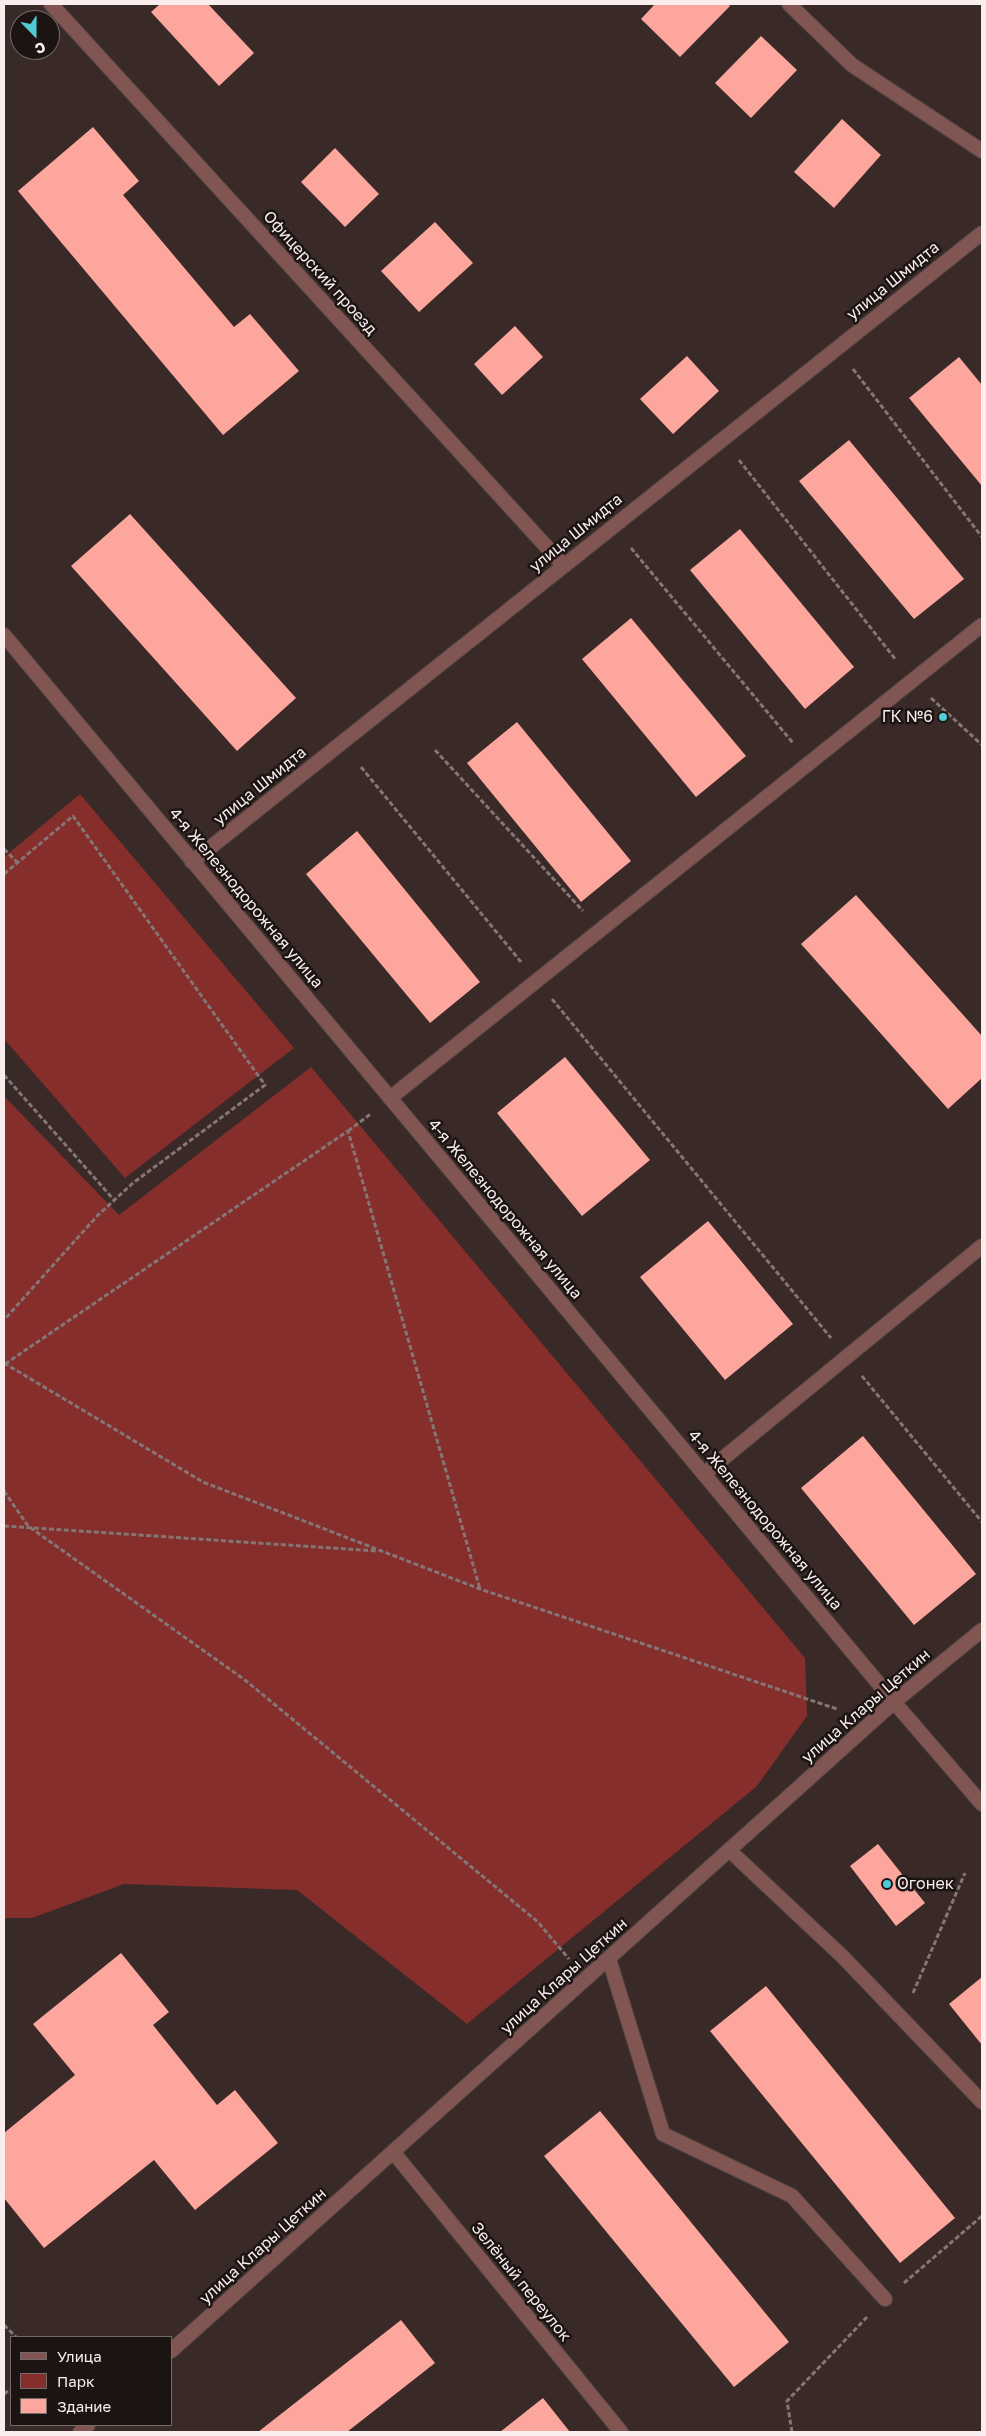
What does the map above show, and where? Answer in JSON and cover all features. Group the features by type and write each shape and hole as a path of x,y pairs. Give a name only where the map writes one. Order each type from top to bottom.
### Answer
{"street":[{"name":"Офицерский проезд","path":"51,4 564,566"},
{"path":"789,4 852,65 982,151"},
{"name":"улица Шмидта","path":"192,862 982,233"},
{"path":"390,1098 982,625"},
{"name":"4-я Железнодорожная улица","path":"4,636 894,1702 982,1804"},
{"path":"704,1474 982,1246"},
{"name":"улица Клары Цеткин","path":"172,2350 394,2153 894,1702 982,1630"},
{"path":"730,1850 843,1958 982,2102"},
{"path":"608,1959 663,2134 792,2196 885,2299"},
{"name":"Зелёный переулок","path":"394,2153 621,2432"}],"path":[{"path":"852,368 982,537"},
{"path":"739,460 912,681 982,746"},
{"path":"631,548 809,763"},
{"path":"435,750 600,930"},
{"path":"361,767 982,1522"},
{"path":"4,874 73,816 265,1085 133,1183 114,1200 98,1215 4,1320"},
{"path":"4,849 18,863"},
{"path":"4,1075 114,1200"},
{"path":"480,1589 348,1131 5,1363 203,1482 480,1589 837,1708"},
{"path":"4,1491 28,1526 245,1680 538,1922 586,1979"},
{"path":"4,1526 28,1526 381,1551"},
{"path":"902,2019 965,1873"},
{"path":"792,2432 786,2401 885,2299 982,2216"},
{"path":"4,2325 15,2336"}],"green space":[{"path":"80,794 294,1048 125,1178 4,1039 4,857"},
{"path":"311,1067 805,1658 807,1716 757,1786 467,2024 297,1890 124,1884 32,1918 4,1918 4,1096 119,1215"}],"building":[{"path":"160,4 208,4 254,53 219,86 151,12"},
{"path":"655,4 728,4 730,6 680,57 641,19"},
{"path":"761,36 797,70 751,118 715,83"},
{"path":"842,119 881,155 834,208 794,172"},
{"path":"93,127 139,181 123,195 234,327 250,314 299,371 223,435 18,191"},
{"path":"335,148 379,194 345,227 301,182"},
{"path":"435,222 473,263 419,312 381,271"},
{"path":"515,326 543,357 502,395 474,364"},
{"path":"687,356 719,391 673,434 640,399"},
{"path":"959,357 982,385 982,486 909,398"},
{"path":"849,440 964,579 914,619 799,481"},
{"path":"130,514 296,698 237,751 71,566"},
{"path":"740,529 854,667 805,709 690,570"},
{"path":"631,618 746,756 696,797 582,659"},
{"path":"517,722 631,861 581,902 467,763"},
{"path":"357,831 480,982 430,1023 306,874"},
{"path":"856,895 982,1036 982,1078 948,1109 801,944"},
{"path":"565,1057 650,1160 582,1216 497,1113"},
{"path":"708,1221 793,1324 725,1380 640,1277"},
{"path":"863,1436 976,1574 914,1625 801,1488"},
{"name":"Огонек","path":"878,1844 925,1903 896,1926 850,1866"},
{"path":"121,1953 169,2012 153,2025 217,2105 235,2090 278,2143 195,2210 154,2160 44,2248 4,2198 4,2133 75,2075 33,2024"},
{"path":"982,1977 982,2045 949,2004"},
{"path":"766,1986 955,2218 900,2263 710,2031"},
{"path":"600,2111 789,2342 734,2387 544,2156"},
{"path":"401,2320 435,2363 347,2432 258,2432"},
{"path":"543,2398 570,2432 500,2432"}],"place":[{"name":"ГК №6","path":"943,717"},
{"name":"Огонек","path":"887,1884"}]}
